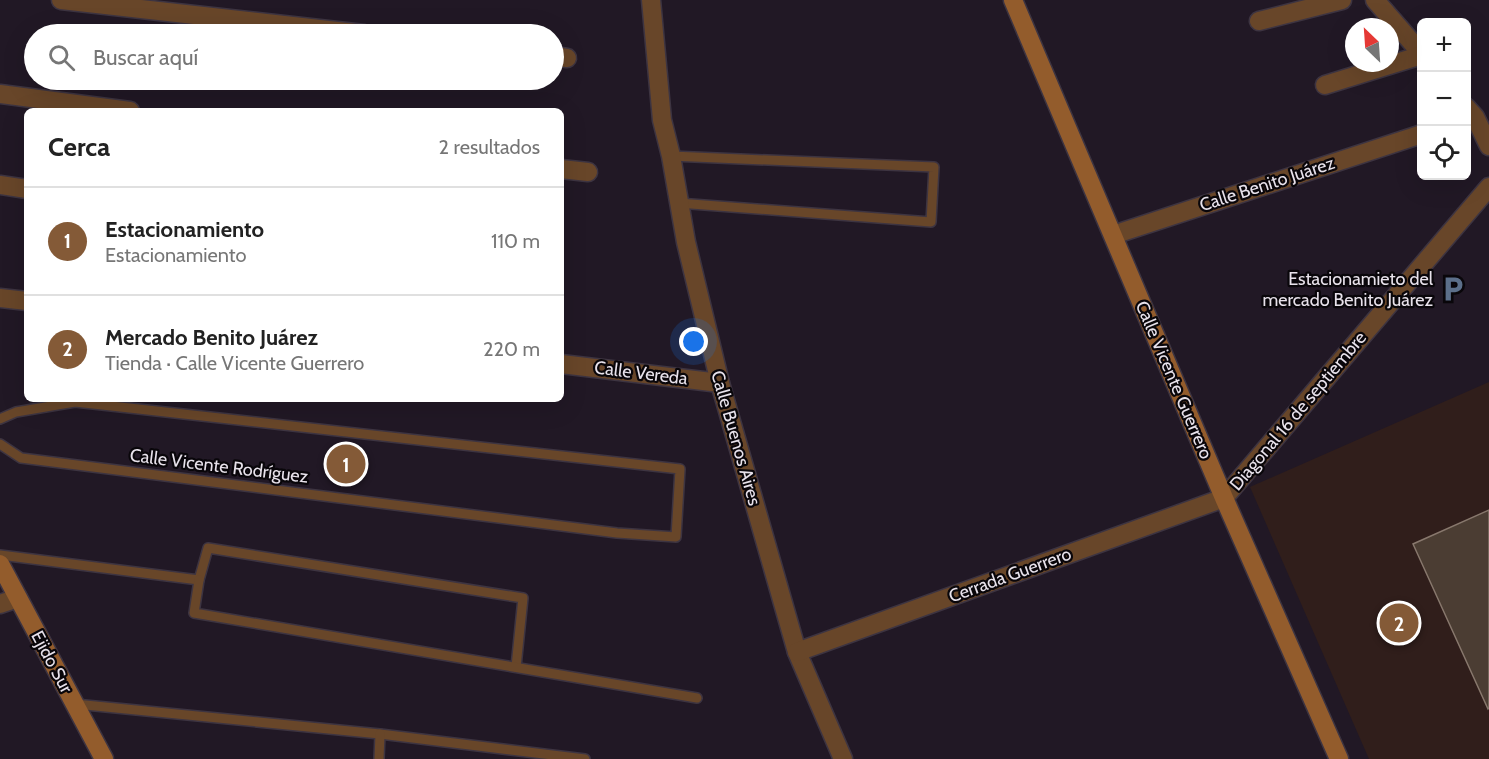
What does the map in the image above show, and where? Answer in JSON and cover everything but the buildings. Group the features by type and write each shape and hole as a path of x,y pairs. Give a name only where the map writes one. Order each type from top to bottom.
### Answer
{"street":[{"path":"62,0 275,24"},
{"name":"Calle Buenos Aires","path":"651,0 662,120 671,156 686,242 720,382 797,652 843,759"},
{"name":"Calle Vicente Guerrero","path":"1013,0 1224,498 1339,759"},
{"path":"1259,21 1342,0"},
{"path":"1375,0 1417,49"},
{"path":"1325,85 1417,57"},
{"path":"0,94 107,108"},
{"path":"1474,114 1489,146"},
{"name":"Calle Benito Juárez","path":"1113,235 1417,136"},
{"path":"564,169 588,172"},
{"path":"0,185 24,189"},
{"name":"Diagonal 16 de septiembre","path":"1224,498 1489,187"},
{"path":"0,298 24,301"},
{"name":"Calle Vereda","path":"564,364 720,382"},
{"name":"Cerrada Guerrero","path":"797,652 1224,498"},
{"name":"Ejido Sur","path":"0,564 104,759"},
{"path":"0,604 18,598"}],"lane":[{"path":"671,156 934,167 931,222 678,203"},
{"name":"Calle Vicente Rodríguez","path":"0,418 16,412 75,402 680,469 676,537 617,533 21,458 0,444"},
{"path":"516,667 523,598 208,548 199,580 194,613 697,698"},
{"path":"0,555 199,580"},
{"path":"75,704 380,734 585,759"},
{"path":"379,759 380,734"}],"shaded area":[{"path":"1489,382 1489,759 1369,759 1250,487"}],"place":[{"name":"Estacionamieto del mercado Benito Juárez","path":"1453,289"},
{"name":"Estacionamiento","path":"346,464"},
{"name":"Mercado Benito Juárez","path":"1399,623"}]}
